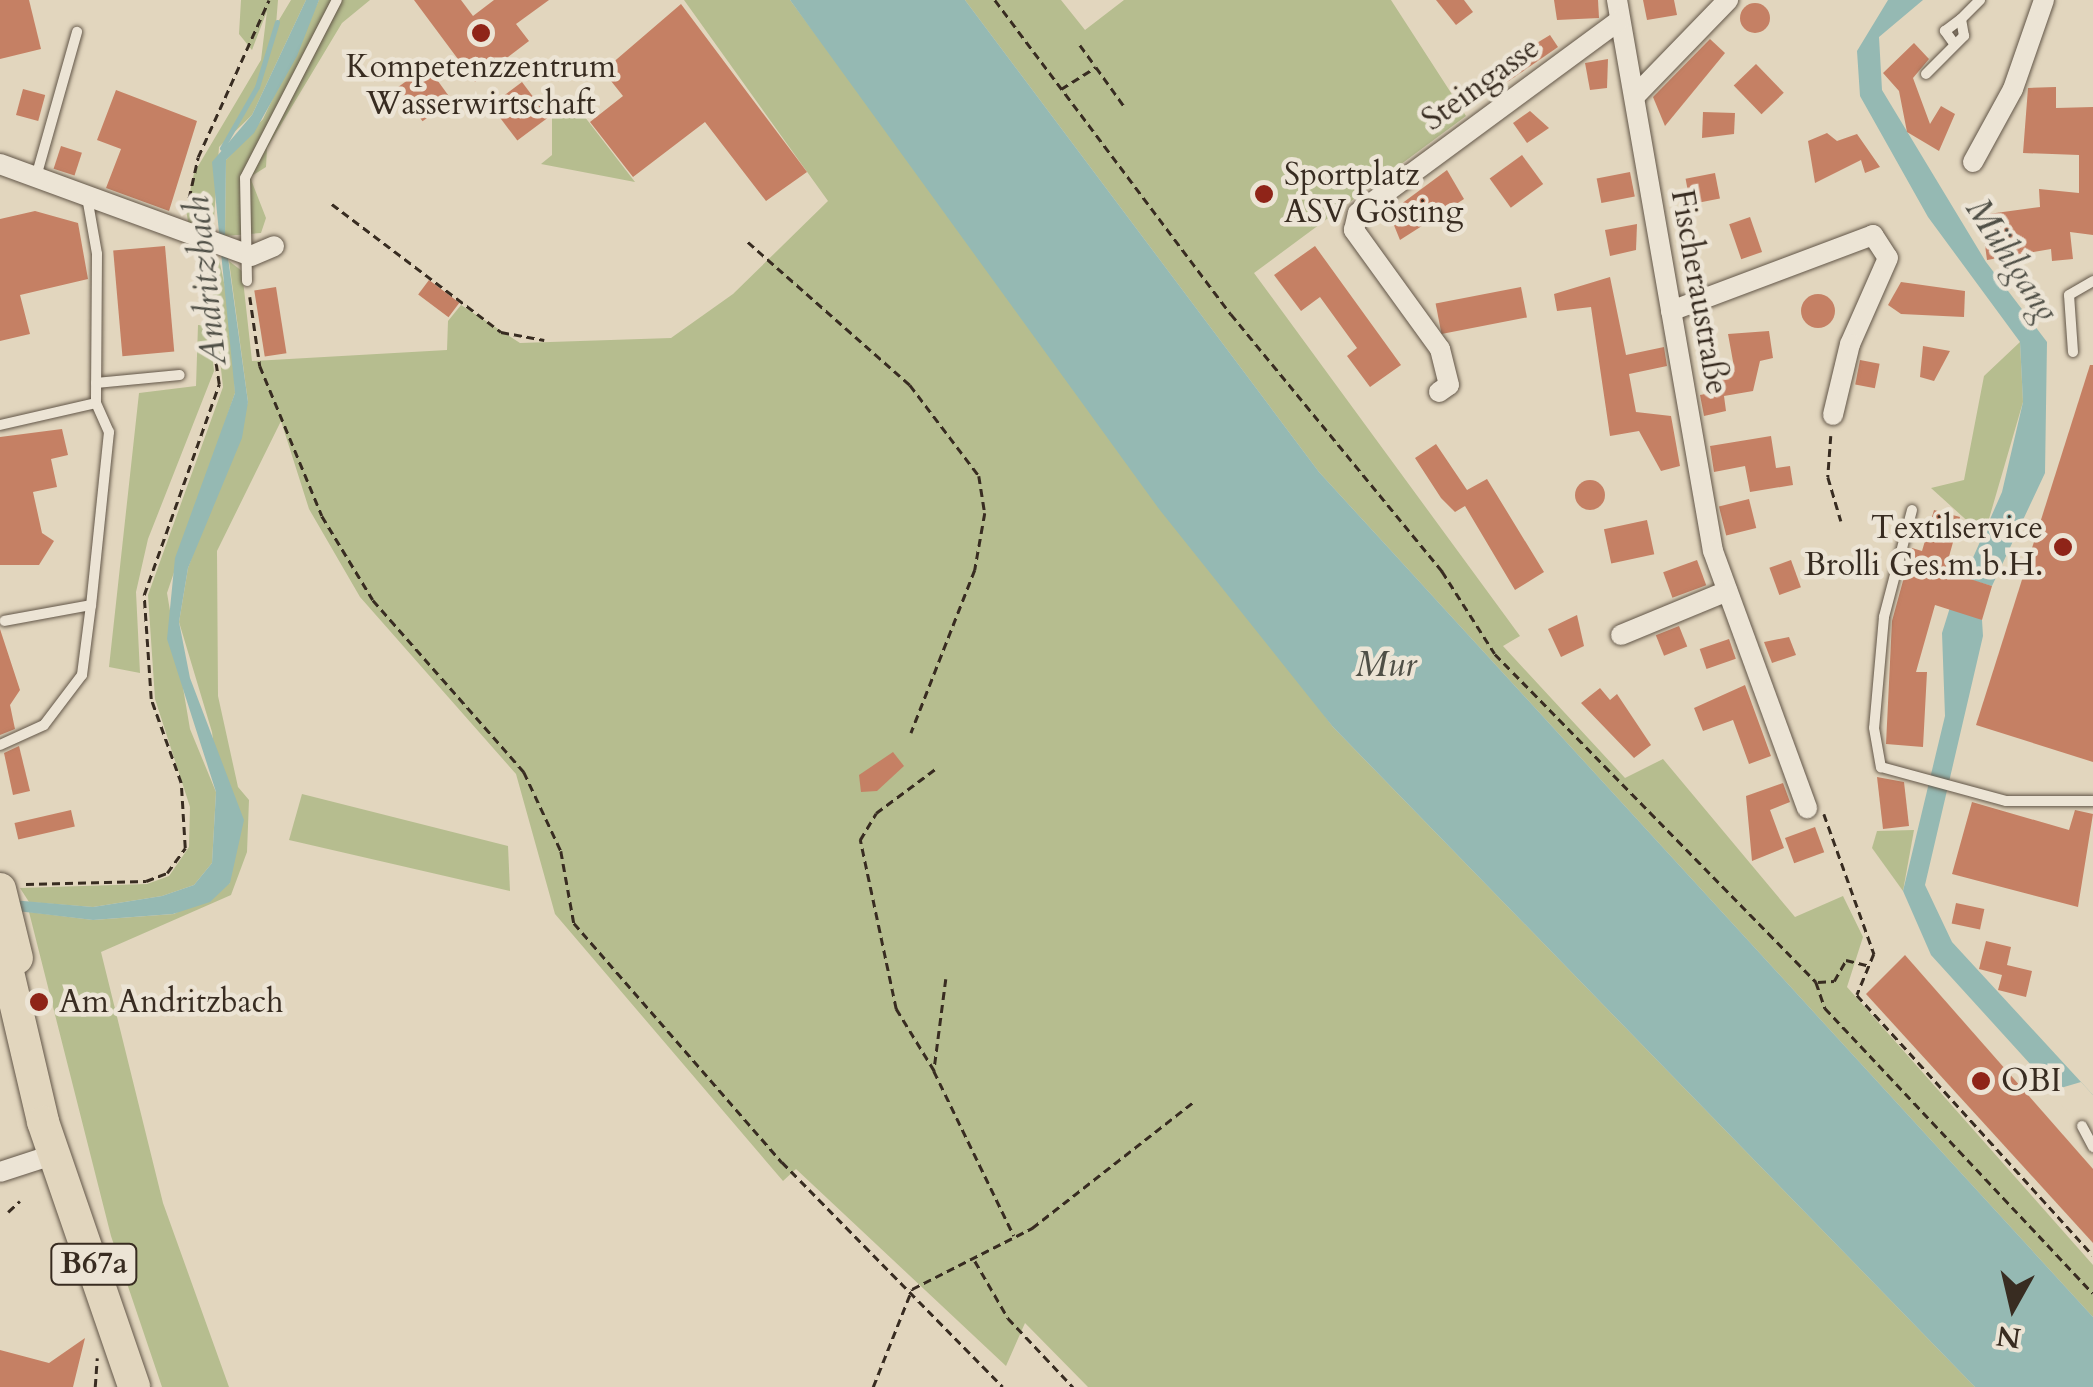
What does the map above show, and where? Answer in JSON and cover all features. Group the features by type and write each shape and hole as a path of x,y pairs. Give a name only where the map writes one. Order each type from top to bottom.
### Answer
{"main road":[{"name":"B67a","path":"8,884 4,933 55,1100 58,1153 134,1387"}],"street":[{"path":"1635,96 1728,0"},
{"path":"1973,162 2013,89 2044,0"},
{"name":"Fischeraustraße","path":"1619,10 1671,311 1727,592 1803,798"},
{"name":"Steingasse","path":"1439,392 1449,385 1440,349 1354,230 1358,213 1619,10"},
{"path":"0,164 242,253 274,246"},
{"path":"1671,311 1874,234 1888,258 1850,344 1834,414"},
{"path":"1621,635 1727,592"},
{"path":"0,1172 58,1153"}],"lane":[{"path":"247,281 242,253 245,178 338,0"},
{"path":"1926,74 1953,42 1964,36 1961,19 1980,0"},
{"path":"36,178 77,32"},
{"path":"0,746 44,724 82,675 109,432 96,403 97,254 86,196"},
{"path":"2073,352 2069,295 2093,281"},
{"path":"96,384 180,375"},
{"path":"0,425 96,403"},
{"path":"1912,510 1884,617 1874,728 1881,767 2006,801 2093,800"},
{"path":"4,620 91,605"},
{"path":"2082,1126 2093,1147"}],"path":[{"path":"8,884 58,889 146,880 167,872 185,848 180,783 151,699 144,595 219,384 208,276 186,210 198,157 268,0"},
{"path":"995,0 1060,90 1442,572 1495,654 1816,982 1825,1008 2093,1293"},
{"path":"1080,45 1124,106"},
{"path":"1060,90 1096,67"},
{"path":"332,204 501,332 544,340"},
{"path":"748,242 910,384 979,476 984,513 975,570 911,733"},
{"path":"247,281 260,366 322,516 372,600 524,772 560,851 574,923 782,1162 912,1290 1002,1387"},
{"path":"1834,414 1828,477 1842,521"},
{"path":"938,767 865,824 860,840 896,1009 934,1071 1015,1238"},
{"path":"1803,798 1819,792 1872,944 1870,966 1857,995 2093,1255"},
{"path":"1816,982 1834,981 1846,960 1870,966"},
{"path":"934,1071 946,979"},
{"path":"872,1387 912,1290 1015,1238 1194,1102"},
{"path":"8,1212 20,1201"},
{"path":"974,1260 1008,1318 1073,1387"},
{"path":"94,1387 101,1347"}],"green space":[{"path":"241,0 278,0 276,25 291,0 306,0 252,115 219,147 213,233 189,227 186,210 194,173 261,60 267,11 252,50 239,34"},
{"path":"319,0 370,0 342,23 267,148 266,167 250,177 266,218 261,233 225,236 226,160 263,119"},
{"path":"684,0 790,0 1333,727 1975,1387 1088,1387 1025,1323 1006,1366 796,1169 783,1181 555,914 516,774 360,597 309,509 281,421 217,551 218,696 238,787 249,800 247,852 231,895 101,952 163,1203 229,1387 162,1387 111,1236 29,912 93,920 174,914 230,883 212,732 179,622 188,568 248,402 229,261 242,271 252,361 447,350 448,321 461,305 520,343 671,338 733,294 828,201"},
{"path":"965,0 1061,0 1085,30 1124,0 1391,0 1466,116 1254,273 1520,636 1503,646 1625,778 1663,759 1795,917 1843,896 1863,937 1847,987 2093,1265 2093,1317 1319,472"},
{"path":"571,99 635,182 541,164 552,155 552,115"},
{"path":"208,253 219,259 232,320 235,393 167,593 190,729 216,792 212,863 194,885 162,896 93,907 29,902 20,888 147,884 169,876 189,847 190,807 155,699 148,595 223,387"},
{"path":"198,325 209,326 214,371 148,539 136,592 140,673 109,667 139,393 196,386"},
{"path":"2020,342 2023,402 1984,536 1931,488 1964,480 1984,376"},
{"path":"302,794 508,846 510,891 289,840"},
{"path":"1914,830 1903,891 1872,848 1877,831"}],"water":[{"path":"306,0 319,0 297,56 254,133 226,160 225,236 248,402 242,438 188,568 179,622 190,678 244,820 230,883 210,902 173,914 93,920 0,909 0,899 93,907 162,896 194,885 212,863 216,792 167,639 175,558 235,393 212,162 252,115"},
{"name":"Mur","path":"790,0 965,0 1319,472 2093,1317 2093,1387 1975,1387 1333,727 1159,509"},
{"name":"Mühlgang","path":"1888,0 1923,0 1879,37 1882,90 1986,262 2047,342 2045,473 1992,586 1964,578 2002,492 2023,402 2020,342 1928,217 1860,96 1857,51"},
{"path":"1952,601 1982,620 1983,636 1925,885 1952,942 2093,1095 2093,1133 1931,955 1903,891 1945,716 1942,633"}],"pier":[{"path":"2081,1082 2093,1095 2093,1134 2047,1092"}],"building":[{"path":"0,0 29,0 41,49 0,59"},
{"name":"Kompetenzzentrum Wasserwirtschaft","path":"414,0 461,0 473,16 494,0 549,0 516,24 529,41 475,82"},
{"path":"1436,0 1464,0 1473,12 1456,25"},
{"path":"1554,0 1598,0 1599,18 1557,20"},
{"path":"1643,0 1674,0 1677,15 1647,20"},
{"path":"1755,3 1766,7 1770,18 1766,29 1755,33 1744,29 1740,18 1744,7"},
{"path":"681,4 807,172 766,201 705,122 633,177 590,122 623,96 603,71"},
{"path":"1550,35 1558,47 1493,92 1482,76"},
{"path":"1710,39 1725,53 1665,126 1653,97"},
{"path":"1914,43 1929,59 1913,78 1930,124 1941,106 1955,114 1939,151 1907,132 1899,91 1883,73"},
{"path":"1608,59 1607,88 1590,90 1585,63"},
{"path":"1756,64 1784,93 1761,114 1734,86"},
{"path":"427,66 452,100 423,121 398,87"},
{"path":"522,82 548,117 517,141 491,105"},
{"path":"2056,87 2056,108 2093,107 2093,235 2070,232 2073,259 2052,261 2051,249 1987,260 1981,215 2040,207 2039,189 2079,193 2079,155 2023,153 2028,88"},
{"path":"23,89 45,95 38,121 16,115"},
{"path":"116,90 197,121 169,211 106,188 121,149 97,140"},
{"path":"1530,111 1549,128 1527,143 1513,123"},
{"path":"1703,112 1735,113 1734,134 1702,138"},
{"path":"1827,133 1837,141 1857,134 1880,167 1865,173 1861,160 1815,183 1808,141"},
{"path":"61,146 82,153 75,176 54,169"},
{"path":"1522,155 1543,184 1511,208 1490,179"},
{"path":"1447,170 1464,199 1400,240 1389,213"},
{"path":"1630,172 1635,197 1601,203 1597,178"},
{"path":"1715,173 1720,199 1691,204 1686,179"},
{"path":"35,211 78,223 88,279 20,295 30,334 0,341 0,219"},
{"path":"1750,217 1762,252 1741,259 1729,224"},
{"path":"1637,224 1636,250 1610,256 1605,230"},
{"path":"165,246 174,352 122,356 113,251"},
{"path":"1315,246 1401,365 1370,387 1347,356 1357,348 1320,297 1301,311 1274,275"},
{"path":"1610,277 1626,355 1664,347 1667,366 1629,374 1636,412 1671,416 1680,466 1661,471 1639,431 1610,436 1591,307 1557,311 1554,294"},
{"path":"429,280 459,303 449,317 418,294"},
{"path":"1901,282 1965,291 1964,317 1901,314 1888,305"},
{"path":"276,287 286,353 265,357 254,290"},
{"path":"1521,287 1527,317 1442,334 1436,304"},
{"path":"1818,294 1830,299 1835,311 1830,323 1818,328 1806,323 1801,311 1806,299"},
{"path":"1769,331 1773,358 1760,361 1753,391 1724,396 1726,411 1704,416 1700,395 1721,391 1717,369 1734,367 1728,334"},
{"path":"1923,346 1950,351 1934,381 1920,377"},
{"path":"1860,360 1880,364 1875,388 1855,385"},
{"name":"Textilservice Brolli Ges.m.b.H.","path":"2093,365 2093,762 1976,725"},
{"path":"62,429 68,455 51,459 57,487 33,492 42,533 54,541 39,565 0,565 0,437"},
{"path":"1771,436 1776,468 1790,466 1793,485 1750,492 1745,466 1714,472 1710,446"},
{"path":"1436,444 1467,490 1487,479 1544,572 1515,590 1465,506 1455,512 1415,458"},
{"path":"1590,480 1601,484 1605,495 1601,506 1590,510 1579,506 1575,495 1579,484"},
{"path":"1749,499 1756,528 1726,536 1719,506"},
{"path":"1934,510 1960,517 1945,571 1992,586 1982,620 1935,605 1916,672 1927,672 1923,747 1886,744 1892,621 1912,548 1922,551"},
{"path":"1647,520 1654,554 1611,563 1604,529"},
{"path":"1697,560 1706,585 1672,598 1663,572"},
{"path":"1791,560 1801,587 1779,595 1769,568"},
{"path":"1577,615 1584,646 1561,657 1548,629"},
{"path":"1679,626 1687,646 1664,656 1656,635"},
{"path":"0,629 20,690 10,705 15,729 0,735"},
{"path":"1789,637 1796,655 1772,663 1764,642"},
{"path":"1729,639 1736,659 1707,669 1700,649"},
{"path":"1745,685 1771,756 1749,764 1733,720 1703,731 1694,708"},
{"path":"1600,688 1610,700 1617,694 1651,745 1634,758 1581,703"},
{"path":"19,746 30,791 13,795 4,753"},
{"path":"893,752 904,766 877,791 861,792 859,775"},
{"path":"1877,777 1904,782 1909,826 1883,829"},
{"path":"1783,783 1790,802 1770,810 1784,848 1752,861 1746,796"},
{"path":"1972,802 2069,830 2075,810 2093,814 2078,907 1952,874"},
{"path":"71,810 75,827 18,840 14,823"},
{"path":"1815,827 1824,852 1794,863 1785,838"},
{"path":"1956,903 1984,909 1980,930 1952,924"},
{"path":"1986,941 2011,947 2007,965 2032,971 2026,997 1998,990 2002,975 1979,969"},
{"name":"OBI","path":"1905,955 2093,1169 2093,1243 1866,994"},
{"path":"85,1338 73,1387 0,1387 0,1350 49,1363"}],"waterway":[{"path":"222,148 257,87 277,22"}],"place":[{"name":"Kompetenzzentrum Wasserwirtschaft","path":"481,33"},
{"name":"Sportplatz ASV Gösting","path":"1264,194"},
{"name":"Textilservice Brolli Ges.m.b.H.","path":"2063,547"},
{"name":"Am Andritzbach","path":"39,1002"},
{"name":"OBI","path":"1981,1081"}],"water label":[{"name":"Andritzbach","path":"206,281"}]}
